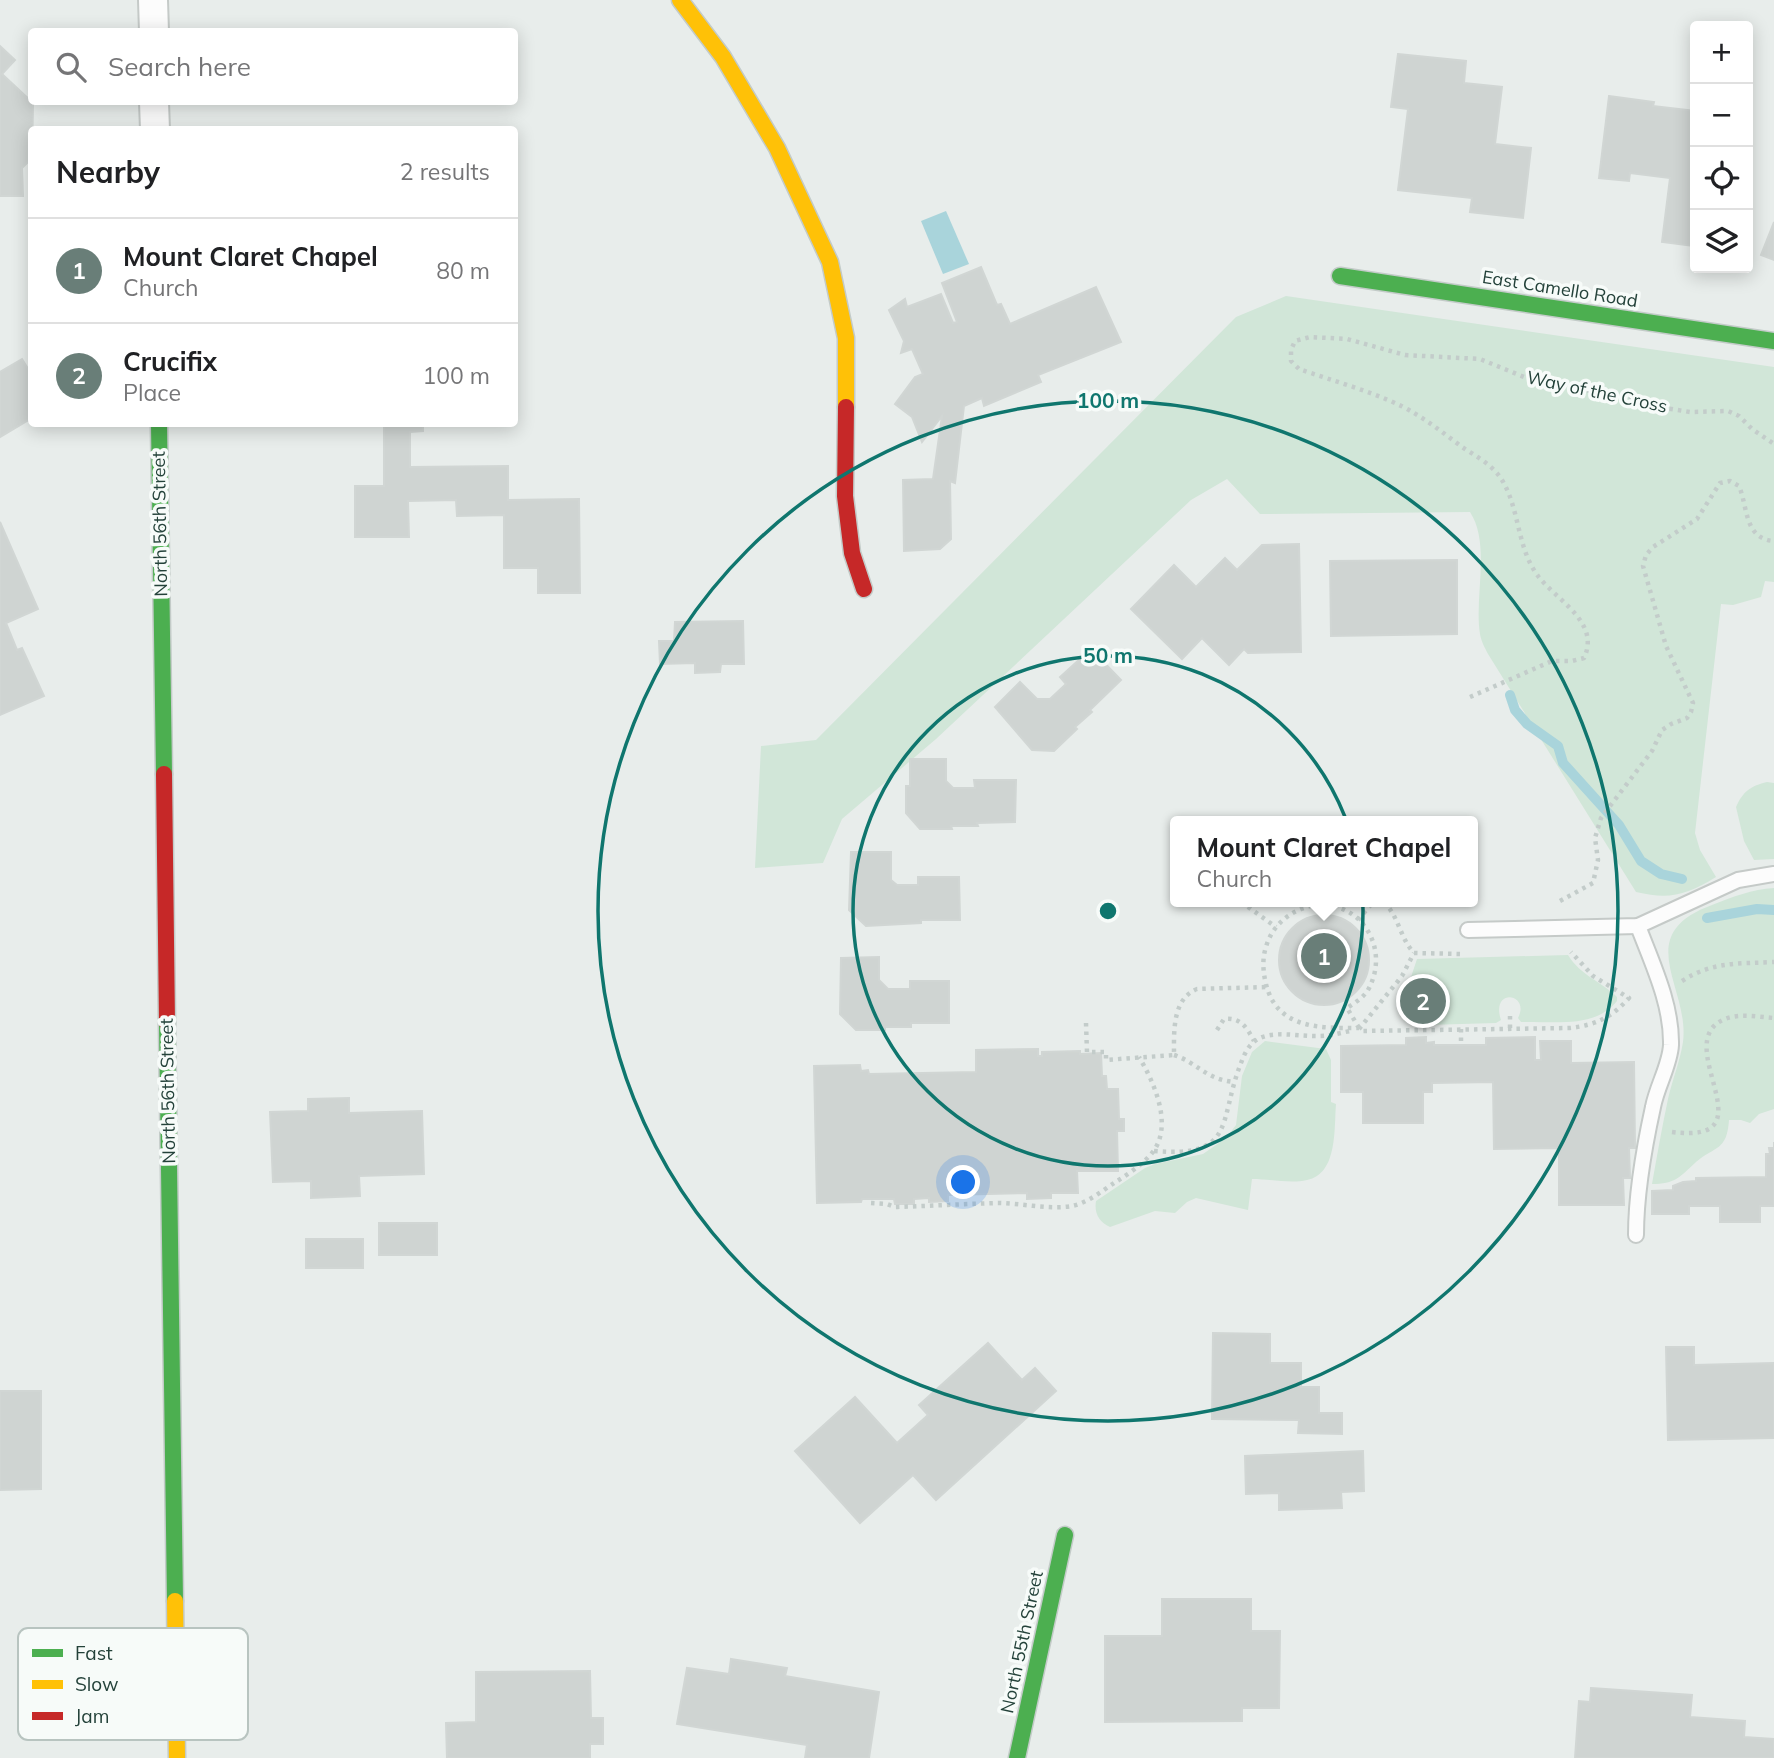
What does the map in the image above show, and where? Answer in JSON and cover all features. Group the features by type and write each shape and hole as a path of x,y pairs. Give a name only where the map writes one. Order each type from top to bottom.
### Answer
{"street":[{"path":"153,0 153,28"},
{"path":"680,0 723,57 777,148 830,262 846,338 845,496 852,553 864,589"},
{"path":"155,105 155,126"},
{"name":"East Camello Road","path":"1340,276 1774,341"},
{"name":"North 56th Street","path":"159,427 175,1628"},
{"name":"North 55th Street","path":"1017,1758 1065,1535"},
{"name":"North 56th Street","path":"177,1740 177,1758"}],"lane":[{"path":"1468,930 1638,926 1738,880 1774,874"},
{"path":"1636,1235 1636,1205 1653,1105 1671,1048 1662,994 1638,926"}],"path":[{"name":"Way of the Cross","path":"1470,698 1552,661 1584,658 1588,650 1588,637 1579,618 1548,589 1535,572 1522,539 1512,499 1499,475 1414,412 1299,369 1291,361 1291,350 1295,341 1310,337 1347,340 1405,355 1480,359 1524,377 1558,386 1605,391 1659,407 1690,412 1728,411 1739,416 1774,444"},
{"path":"1560,901 1593,883 1598,860 1595,838 1601,818 1652,751 1662,730 1687,718 1691,712 1693,703 1666,646 1645,579 1643,566 1646,555 1653,547 1697,519 1720,483 1730,481 1740,486 1749,524 1756,535 1774,541"},
{"path":"1248,907 1276,927"},
{"path":"1307,907 1283,918 1266,946 1263,959 1267,987 1283,1013 1301,1023 1314,1028 1359,1028"},
{"path":"1340,907 1364,925 1371,937 1376,959 1370,988 1347,1008 1362,1031 1570,1028 1592,1025 1617,1012 1629,998"},
{"path":"1358,920 1369,907"},
{"path":"1388,907 1395,916 1407,946 1414,953 1473,954"},
{"path":"1563,951 1570,952 1593,976 1629,998 1662,994 1700,969 1774,962"},
{"path":"1154,1151 1195,1150 1216,1139 1226,1120 1234,1082 1245,1051 1254,1041 1267,1035 1329,1036 1359,1028 1402,976 1414,953"},
{"path":"1174,1055 1177,1020 1183,998 1188,992 1209,988 1267,987"},
{"path":"1510,1014 1510,1028"},
{"path":"1723,1089 1708,1053 1707,1040 1712,1027 1736,1016 1774,1018"},
{"path":"1217,1030 1224,1019 1232,1018 1241,1021 1254,1041"},
{"path":"1086,1023 1087,1052 1106,1052 1106,1060 1174,1055 1186,1059 1205,1075 1234,1082"},
{"path":"1461,1029 1461,1045"},
{"path":"871,1203 887,1203 895,1207 998,1203 1074,1206 1122,1178 1154,1151 1159,1137 1160,1104 1156,1088 1139,1057"},
{"path":"1649,1130 1703,1133 1715,1130 1723,1123"}],"green space":[{"path":"1286,296 1774,367 1774,582 1765,581 1761,597 1733,605 1721,604 1695,833 1700,850 1716,877 1686,892 1668,896 1636,892 1483,644 1479,619 1480,539 1470,512 1260,514 1227,479 1191,500 936,739 842,819 823,863 755,868 761,746 816,740 1236,317"},
{"path":"1767,782 1774,783 1774,859 1754,860 1744,841 1736,807 1748,790"},
{"path":"1774,888 1774,1109 1759,1114 1750,1123 1729,1120 1726,1137 1719,1147 1677,1179 1652,1184 1668,1099 1683,1042 1683,1022 1669,964 1669,947 1674,931 1687,917 1712,905 1735,896"},
{"path":"1568,955 1579,968 1617,997 1617,1001 1608,1010 1597,1016 1573,1022 1521,1022 1518,1018 1521,1010 1519,1003 1510,997 1501,1002 1501,1020 1496,1023 1428,1025 1404,1021 1405,995 1417,959"},
{"path":"1265,1041 1326,1049 1331,1060 1331,1102 1336,1104 1332,1149 1324,1169 1317,1176 1301,1181 1252,1179 1248,1210 1196,1198 1175,1213 1155,1211 1110,1227 1103,1223 1098,1217 1096,1201 1145,1168 1203,1154 1226,1138 1236,1125 1242,1076 1252,1052"}],"water":[{"path":"946,211 969,264 943,274 921,221"}],"building":[{"path":"0,46 15,60 2,74 28,98 28,105 33,105 33,126 28,126 28,162 22,168 23,196 0,196"},
{"path":"1398,54 1466,61 1464,83 1502,87 1495,144 1531,148 1523,218 1470,212 1472,198 1398,190 1408,109 1391,107"},
{"path":"1609,96 1654,102 1653,106 1690,110 1690,246 1662,242 1670,178 1630,173 1629,181 1599,178"},
{"path":"1774,222 1774,260 1761,255"},
{"path":"981,267 997,305 1001,304 1010,324 1096,287 1121,342 1038,375 1041,382 984,406 982,398 964,406 955,483 950,481 951,539 940,549 904,551 903,480 933,479 942,416 922,442 912,417 895,404 915,377 923,374 912,349 901,353 904,341 889,310 905,299 907,307 941,294 953,323 957,322 942,283"},
{"path":"22,359 28,369 28,420 0,437 0,372"},
{"path":"384,427 423,427 423,431 410,432 410,467 508,466 508,500 579,499 580,593 538,593 538,568 504,568 504,515 457,516 456,500 408,501 409,537 355,537 355,486 384,486"},
{"path":"0,522 38,609 6,623 17,650 22,648 44,696 0,715"},
{"path":"1299,544 1301,652 1248,653 1244,649 1229,665 1202,638 1182,659 1131,609 1174,565 1196,587 1225,558 1237,570 1262,545"},
{"path":"1457,560 1457,634 1331,636 1330,561"},
{"path":"743,621 744,664 721,664 720,672 695,673 695,663 660,664 659,641 674,641 675,622"},
{"path":"1091,649 1121,680 1054,751 1032,750 995,707 1020,682 1037,699 1050,699 1066,684 1060,677"},
{"path":"910,759 946,759 946,781 953,788 975,788 974,780 1016,780 1015,822 977,823 978,826 951,826 952,829 920,829 906,813"},
{"path":"851,852 891,852 891,880 897,885 918,885 918,877 959,877 960,920 921,920 921,923 866,926 849,910"},
{"path":"1324,915 1341,918 1356,928 1366,943 1369,960 1366,977 1356,992 1341,1002 1324,1005 1307,1002 1292,992 1282,977 1279,960 1282,943 1292,928 1307,918"},
{"path":"879,957 879,980 888,989 910,989 910,981 949,981 949,1023 911,1023 911,1027 856,1030 840,1014 841,958"},
{"path":"1426,1037 1426,1043 1434,1042 1434,1045 1486,1045 1486,1038 1535,1037 1535,1060 1541,1060 1540,1041 1571,1041 1571,1063 1634,1062 1635,1148 1629,1148 1630,1178 1623,1178 1624,1205 1559,1205 1559,1148 1494,1149 1493,1082 1432,1083 1432,1092 1423,1092 1423,1123 1363,1123 1363,1092 1341,1092 1341,1046 1406,1045 1406,1038"},
{"path":"1038,1049 1038,1056 1042,1056 1042,1052 1101,1053 1102,1076 1106,1076 1107,1089 1118,1089 1119,1119 1124,1119 1124,1131 1117,1131 1118,1171 1077,1171 1078,1193 1051,1193 1051,1198 1027,1199 1027,1193 948,1195 948,1201 929,1202 929,1198 914,1199 914,1204 895,1204 894,1199 817,1203 814,1066 860,1065 861,1071 868,1070 869,1074 976,1072 976,1050"},
{"path":"349,1098 349,1113 422,1111 424,1174 359,1176 360,1196 311,1198 311,1181 273,1182 270,1112 308,1111 308,1099"},
{"path":"1769,1148 1774,1148 1774,1206 1760,1206 1760,1222 1720,1222 1720,1206 1689,1206 1689,1214 1652,1214 1652,1191 1673,1190 1673,1186 1696,1181 1696,1178 1766,1177 1766,1154 1770,1154"},
{"path":"379,1223 437,1223 437,1255 379,1255"},
{"path":"306,1239 363,1239 363,1268 306,1268"},
{"path":"1213,1333 1270,1334 1270,1363 1301,1363 1301,1387 1319,1387 1319,1413 1342,1413 1342,1434 1298,1433 1299,1420 1212,1419"},
{"path":"988,1343 1022,1380 1035,1368 1056,1391 936,1500 913,1475 860,1523 795,1451 855,1397 897,1443 928,1415 919,1405"},
{"path":"1666,1347 1694,1347 1694,1365 1774,1363 1774,1438 1668,1440"},
{"path":"0,1391 41,1391 41,1489 0,1490"},
{"path":"1363,1451 1364,1491 1341,1492 1342,1508 1279,1510 1279,1493 1246,1494 1245,1456"},
{"path":"1162,1599 1251,1599 1251,1631 1280,1631 1279,1708 1242,1708 1242,1721 1105,1722 1105,1636 1162,1636"},
{"path":"731,1659 787,1668 785,1676 879,1692 869,1758 805,1758 807,1745 677,1724 687,1668 729,1674"},
{"path":"590,1671 591,1718 603,1718 603,1744 590,1744 590,1758 447,1758 446,1723 476,1722 476,1672"},
{"path":"1591,1688 1692,1695 1690,1717 1745,1721 1744,1737 1774,1739 1774,1758 1575,1758 1579,1701 1590,1702"}],"waterway":[{"path":"1510,695 1515,710 1527,724 1558,746 1563,763 1619,825 1641,861 1661,874 1682,879"},
{"path":"1707,918 1757,909 1774,910"}],"traffic: fast":[{"path":"1340,276 1774,341"},
{"path":"159,427 164,774"},
{"path":"167,1023 175,1601"},
{"path":"1017,1758 1065,1535"}],"traffic: slow":[{"path":"680,0 723,57 777,148 830,262 846,338 846,407"},
{"path":"175,1601 175,1628"},
{"path":"177,1740 177,1758"}],"traffic: jam":[{"path":"846,407 845,496 852,553 864,589"},
{"path":"164,774 167,1023"}],"place":[{"name":"Mount Claret Chapel","path":"1324,956"},
{"name":"Crucifix","path":"1423,1001"}]}
